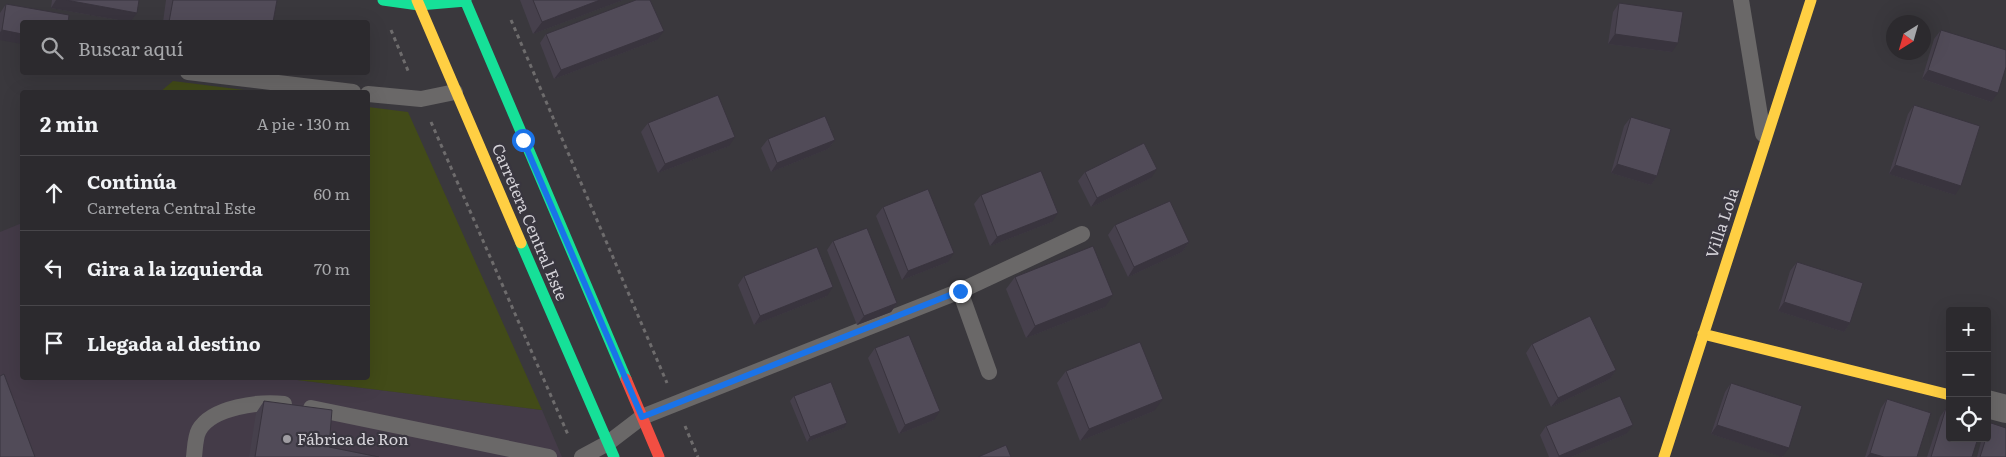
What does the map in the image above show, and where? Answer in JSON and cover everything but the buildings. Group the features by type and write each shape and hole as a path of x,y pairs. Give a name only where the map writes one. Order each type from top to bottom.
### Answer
{"main road":[{"path":"383,0 418,2 466,1"},
{"name":"Villa Lola","path":"1664,457 1811,0"},
{"name":"Carretera Central Este","path":"466,1 659,457"},
{"name":"Carretera Central Este","path":"418,2 455,92 611,450"},
{"path":"1703,334 1946,393"}],"street":[{"path":"1991,405 2006,409"}],"lane":[{"path":"1741,0 1765,143"},
{"path":"213,75 336,90"},
{"path":"370,94 421,99 455,92"},
{"path":"582,457 611,450 642,417 960,291 1082,234"},
{"path":"960,291 989,372"},
{"path":"194,457 198,431 208,420 221,411 239,407 280,404 321,409 549,457"}],"path":[{"path":"512,20 698,457"},
{"path":"389,27 570,439"}],"shaded area":[{"path":"20,224 20,380 297,380 542,410 562,457 0,457 0,232"}],"green space":[{"path":"173,81 244,90 162,90"},
{"path":"370,107 408,112 542,410 297,380 370,380"}],"traffic: fast":[{"path":"383,0 419,5 466,1"},
{"path":"465,0 626,379"},
{"path":"521,243 614,457"}],"traffic: slow":[{"path":"417,0 521,243"},
{"path":"1664,457 1811,0"},
{"path":"1703,334 1946,394"}],"traffic: jam":[{"path":"626,379 659,457"}],"place":[{"name":"Fábrica de Ron","path":"287,439"}],"route":[{"path":"523,140 642,417 960,291"}]}
